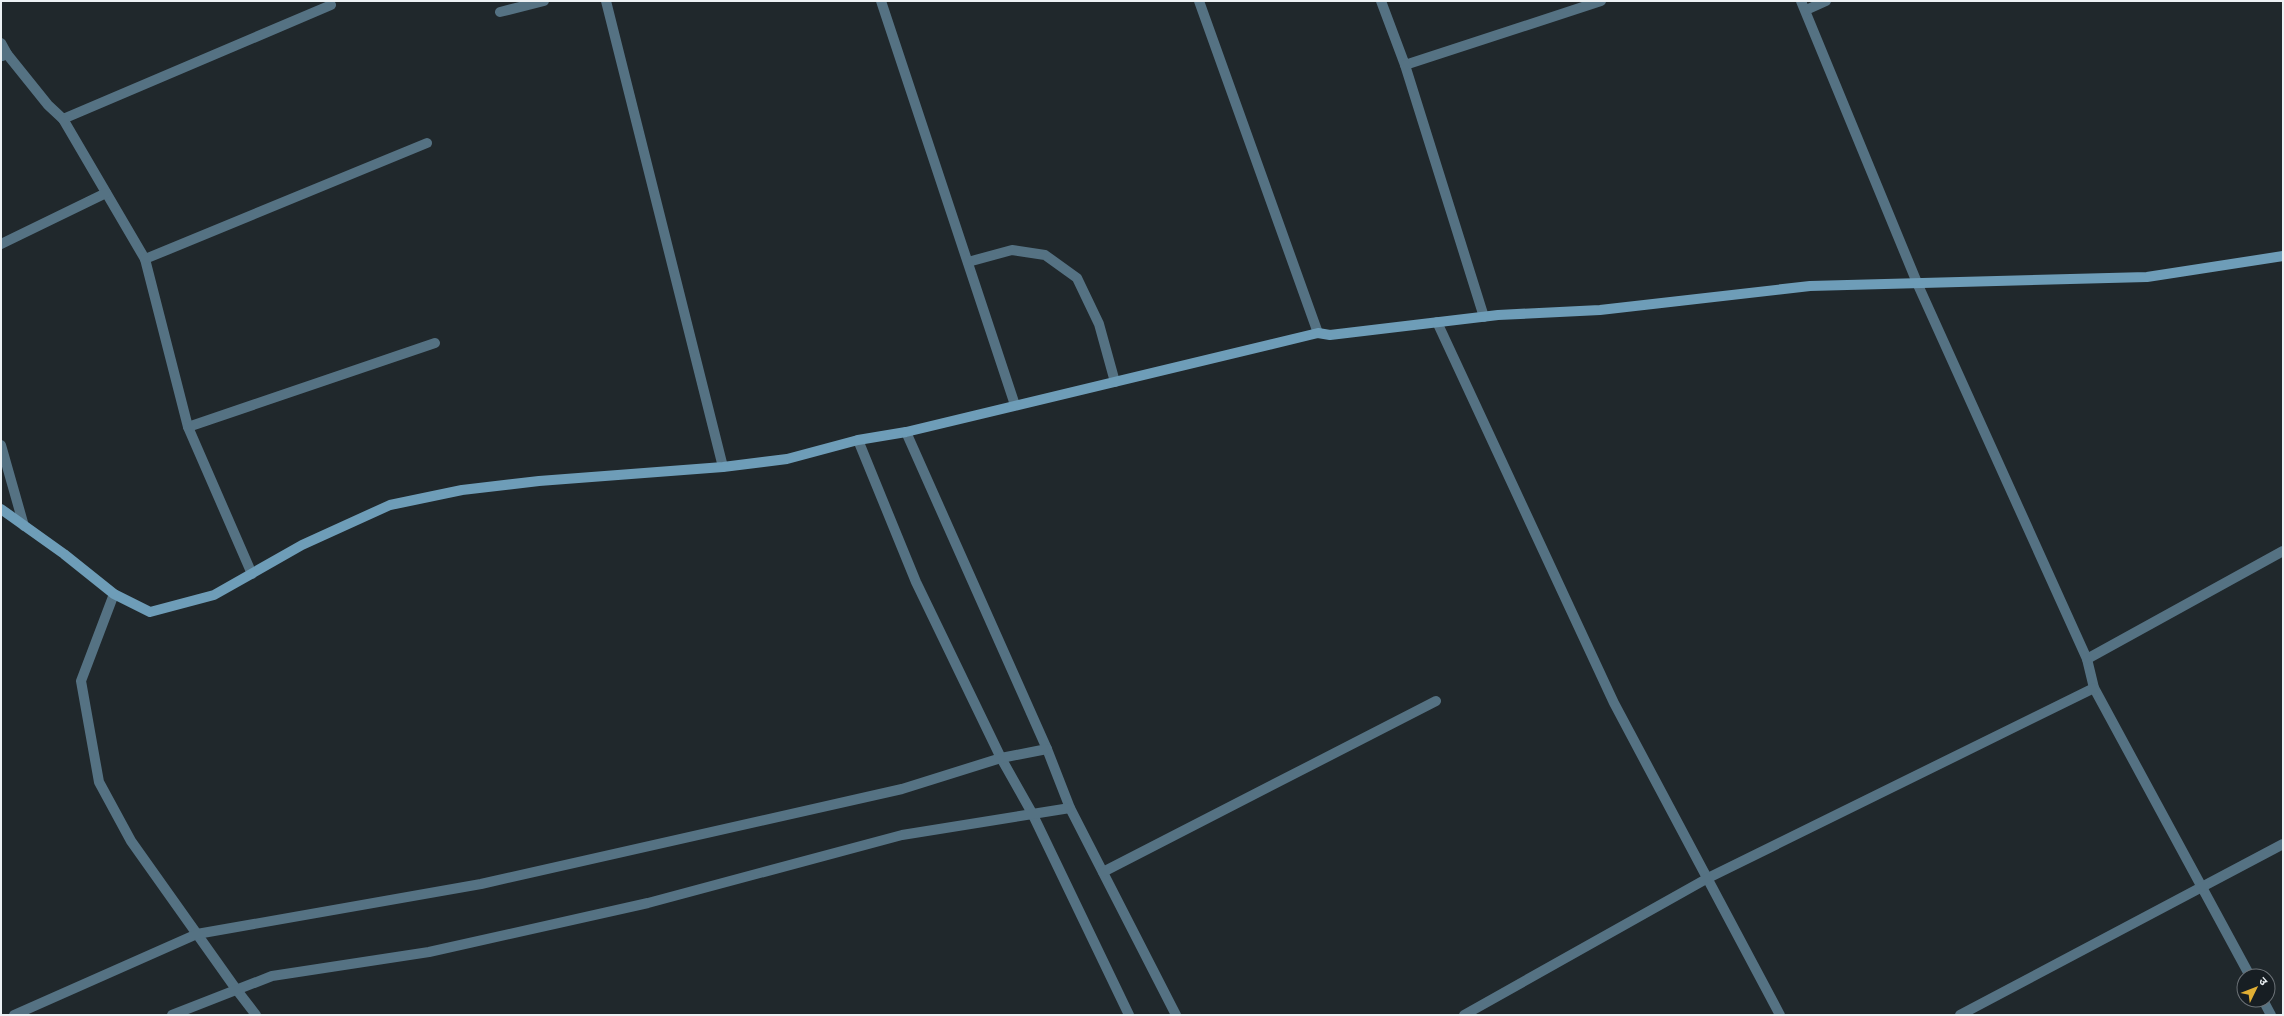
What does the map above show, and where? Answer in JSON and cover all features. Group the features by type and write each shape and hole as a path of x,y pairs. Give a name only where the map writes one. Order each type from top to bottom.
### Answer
{"street":[{"path":"500,12 544,1"},
{"path":"606,1 723,467"},
{"path":"881,1 1015,405"},
{"path":"1199,1 1318,333"},
{"path":"1381,1 1406,65 1484,317"},
{"path":"1406,65 1600,1"},
{"path":"1826,1 1803,5 1918,285 2087,659 2094,688 2246,968"},
{"path":"63,119 331,5"},
{"path":"1,43 4,55 48,105 63,119 145,259 188,427 252,574"},
{"path":"145,259 427,142"},
{"path":"1,244 106,193"},
{"path":"968,262 1012,250 1045,255 1077,278 1099,324 1115,382"},
{"path":"1,510 114,594 150,612 214,595 302,545 390,505 462,490 539,481 723,467 787,460 858,440 906,432 1318,333 1330,335 1484,317 1600,310 1810,286 1918,285 2147,277 2283,256"},
{"path":"1437,322 1614,703 1780,1015"},
{"path":"188,427 435,343"},
{"path":"906,432 1047,748 1070,808 1176,1015"},
{"path":"858,440 916,582 1001,758 1032,813 1129,1015"},
{"path":"1,445 24,526"},
{"path":"2087,659 2283,551"},
{"path":"114,594 81,681 99,782 131,841 256,1015"},
{"path":"1464,1015 1708,878 2094,688"},
{"path":"1102,872 1436,701"},
{"path":"14,1015 197,934 489,882 902,789 1001,758 1047,748"},
{"path":"172,1015 272,976 429,952 648,903 902,836 1032,813 1070,808"},
{"path":"1960,1015 2283,844"}]}
